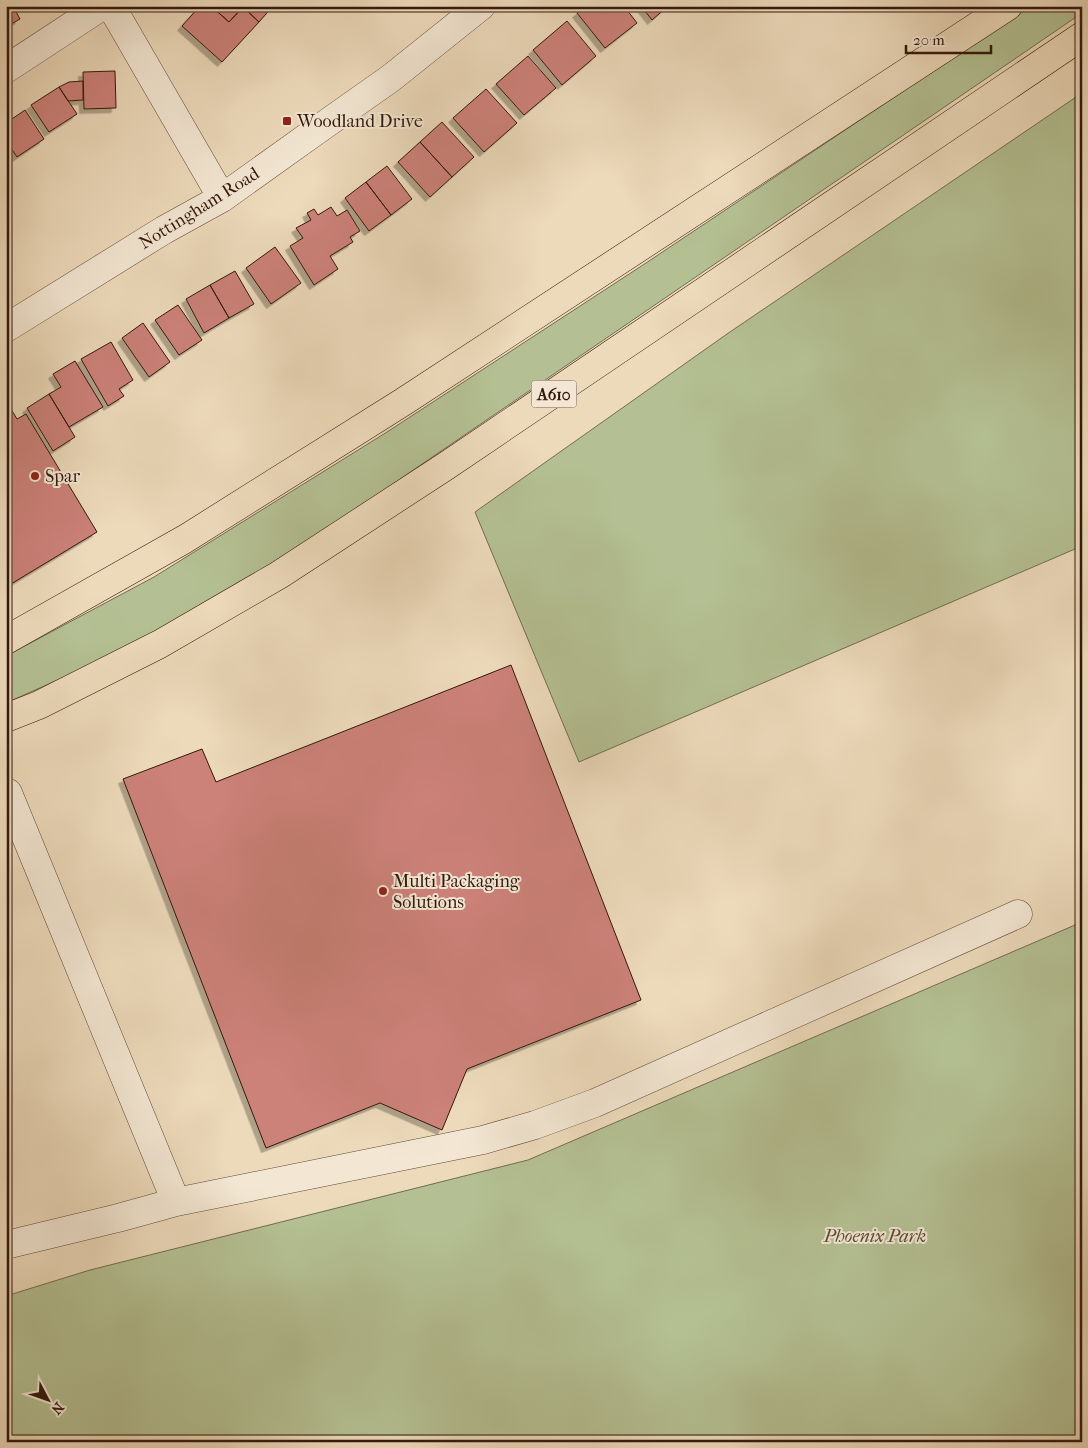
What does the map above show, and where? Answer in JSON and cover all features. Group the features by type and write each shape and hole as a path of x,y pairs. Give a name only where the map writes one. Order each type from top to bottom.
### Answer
{"highway":[{"path":"6,640 185,539 403,402 1008,6"},
{"name":"A610","path":"6,718 160,644 279,575 446,466 1082,36"}],"street":[{"name":"Nottingham Road","path":"6,328 164,230 222,198 391,78 481,6"},
{"path":"6,69 110,7 222,198"},
{"path":"8,793 176,1202"},
{"path":"6,1245 176,1202 483,1140 535,1125 595,1103 1018,914"}],"green space":[{"path":"1031,6 1082,6 1082,13 330,527 220,596 107,658 6,703 6,656 154,577 387,432 646,263"},
{"path":"1082,93 1082,546 579,762 475,512 727,334"},
{"name":"Phoenix Park","path":"1082,922 1082,1442 6,1442 6,1296 90,1270 528,1160"}],"building":[{"path":"6,6 13,6 20,19 6,27"},
{"path":"200,6 211,6 229,22 243,7 259,22 222,62 182,26"},
{"path":"211,6 244,6 229,22"},
{"path":"244,6 273,6 259,22"},
{"path":"586,6 624,6 637,23 605,48 577,13"},
{"path":"641,6 668,6 652,20"},
{"path":"567,21 596,56 562,85 533,50"},
{"path":"528,56 556,88 524,115 496,84"},
{"path":"115,71 116,108 84,109 83,72"},
{"path":"83,81 83,100 68,101 59,87 69,82"},
{"path":"59,87 77,114 49,132 31,105"},
{"path":"486,89 517,123 484,152 453,118"},
{"path":"25,110 44,139 17,157 6,141 6,123"},
{"path":"442,122 474,157 452,177 420,142"},
{"path":"420,142 452,177 430,197 398,162"},
{"path":"387,166 412,199 391,215 366,182"},
{"path":"366,182 391,215 369,231 345,198"},
{"path":"331,207 337,216 347,210 360,231 350,237 353,242 330,256 338,269 314,285 290,246 303,238 296,228 311,220 307,213 314,209 318,215"},
{"path":"275,247 301,283 271,304 246,268"},
{"path":"235,271 254,304 229,318 210,285"},
{"path":"210,285 229,318 204,333 186,299"},
{"path":"178,305 202,340 179,355 155,320"},
{"path":"143,323 170,362 149,377 122,338"},
{"path":"111,342 133,380 119,389 124,396 108,406 81,359"},
{"path":"75,361 103,407 69,427 49,394 61,387 53,374"},
{"path":"49,394 75,437 53,451 27,408"},
{"name":"Spar","path":"11,409 17,419 26,414 97,532 6,587 6,412"},
{"name":"Multi Packaging Solutions","path":"511,665 641,1000 467,1069 442,1130 380,1103 266,1148 123,779 202,749 216,782"}],"place":[{"name":"Woodland Drive","path":"287,121"},
{"name":"Spar","path":"35,476"},
{"name":"Multi Packaging Solutions","path":"383,891"}]}
